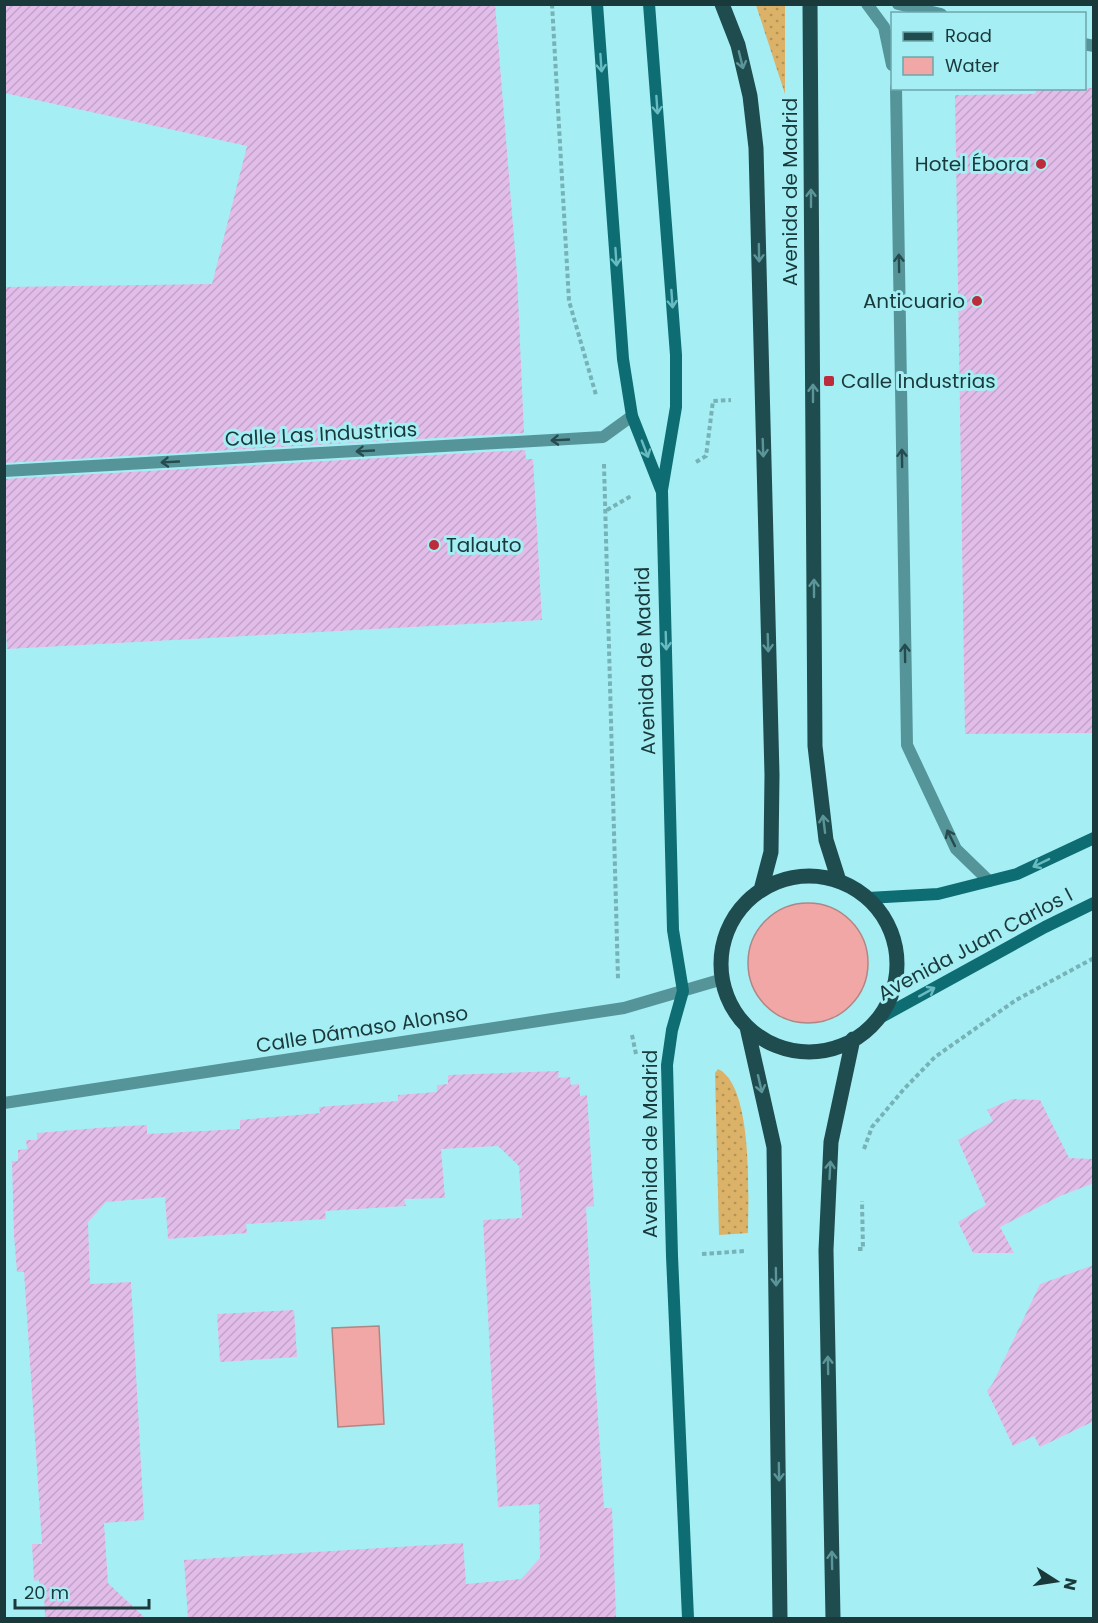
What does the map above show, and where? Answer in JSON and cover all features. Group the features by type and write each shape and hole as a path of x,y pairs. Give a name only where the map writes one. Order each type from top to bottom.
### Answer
{"main road":[{"name":"Avenida de Madrid","path":"597,4 624,359 632,416 662,492"},
{"name":"Avenida de Madrid","path":"649,4 676,355 676,407 662,492 673,930 683,991 672,1030 667,1065 672,1256 688,1618"},
{"name":"Avenida de Madrid","path":"722,4 738,45 750,96 756,148 772,775 771,852 761,890"},
{"name":"Avenida de Madrid","path":"810,4 815,746 826,840 838,881"},
{"name":"Avenida Juan Carlos I","path":"868,898 938,894 1017,874 1094,838"},
{"path":"815,876 838,881 849,885 868,898 888,925 894,941 896,957 896,974 892,991 886,1006 876,1020 853,1039 829,1049 794,1051 769,1042 747,1027 733,1008 723,979 722,951 726,933 741,909 761,890 783,879 815,876"},
{"name":"Avenida Juan Carlos I","path":"876,1020 1044,927 1094,903"},
{"path":"747,1027 774,1147 780,1618"},
{"path":"833,1618 826,1250 831,1142 853,1039"}],"street":[{"path":"867,4 884,27 891,60"},
{"path":"898,4 934,12"},
{"path":"896,90 906,745 956,849 989,881"},
{"path":"603,438 632,416"},
{"name":"Calle Las Industrias","path":"4,471 603,438"},
{"name":"Calle Dámaso Alonso","path":"4,1103 624,1008 723,979"}],"path":[{"path":"552,4 569,301 601,410 606,510 617,973 637,1063"},
{"path":"686,467 706,456 713,401 761,399"},
{"path":"606,510 636,494"},
{"path":"862,1155 872,1127 935,1057 1016,1000 1094,958"},
{"path":"826,1250 863,1249 862,1190"},
{"path":"672,1256 776,1249"}],"shaded area":[{"path":"756,5 785,5 785,94"},
{"path":"718,1069 730,1079 738,1097 743,1119 748,1170 748,1233 719,1235 715,1073"}],"water":[{"path":"808,903 831,907 850,921 864,940 868,963 864,986 850,1005 831,1019 808,1023 785,1019 766,1005 752,986 748,963 752,940 766,921 785,907"},
{"path":"379,1326 384,1424 338,1427 332,1328"}],"building":[{"path":"4,4 495,4 517,275 524,433 4,463 4,287 212,284 247,146 4,93"},
{"path":"1094,88 1094,733 965,734 955,95 1035,94 1036,90"},
{"path":"525,450 526,459 533,459 542,620 7,649 4,599 4,479"},
{"path":"559,1071 558,1078 570,1077 571,1085 579,1084 580,1096 587,1095 594,1206 586,1207 595,1374 604,1508 612,1508 616,1618 188,1618 184,1560 463,1543 466,1584 521,1579 540,1558 539,1504 498,1507 483,1220 522,1218 519,1166 498,1146 441,1149 445,1198 404,1199 406,1206 325,1211 326,1219 246,1224 247,1233 168,1239 165,1197 106,1202 88,1222 90,1284 131,1282 144,1520 104,1523 108,1583 145,1618 45,1618 44,1591 40,1591 39,1580 34,1581 32,1544 42,1544 24,1272 17,1272 14,1235 12,1161 18,1161 18,1150 27,1149 26,1140 37,1140 37,1133 147,1125 147,1134 240,1129 240,1120 320,1113 319,1107 398,1101 398,1095 437,1092 437,1085 448,1084 448,1075"},
{"path":"1012,1099 1040,1100 1069,1158 1094,1159 1094,1183 1060,1196 1000,1227 1014,1253 973,1253 958,1222 986,1205 958,1140 993,1121 987,1110"},
{"path":"1094,1265 1094,1421 1040,1447 1034,1436 1013,1446 987,1391 993,1383 1040,1284"},
{"path":"294,1310 297,1357 220,1362 217,1314"}],"place":[{"name":"Hotel Ébora","path":"1041,164"},
{"name":"Anticuario","path":"977,301"},
{"name":"Calle Industrias","path":"829,381"},
{"name":"Talauto","path":"434,545"}]}
